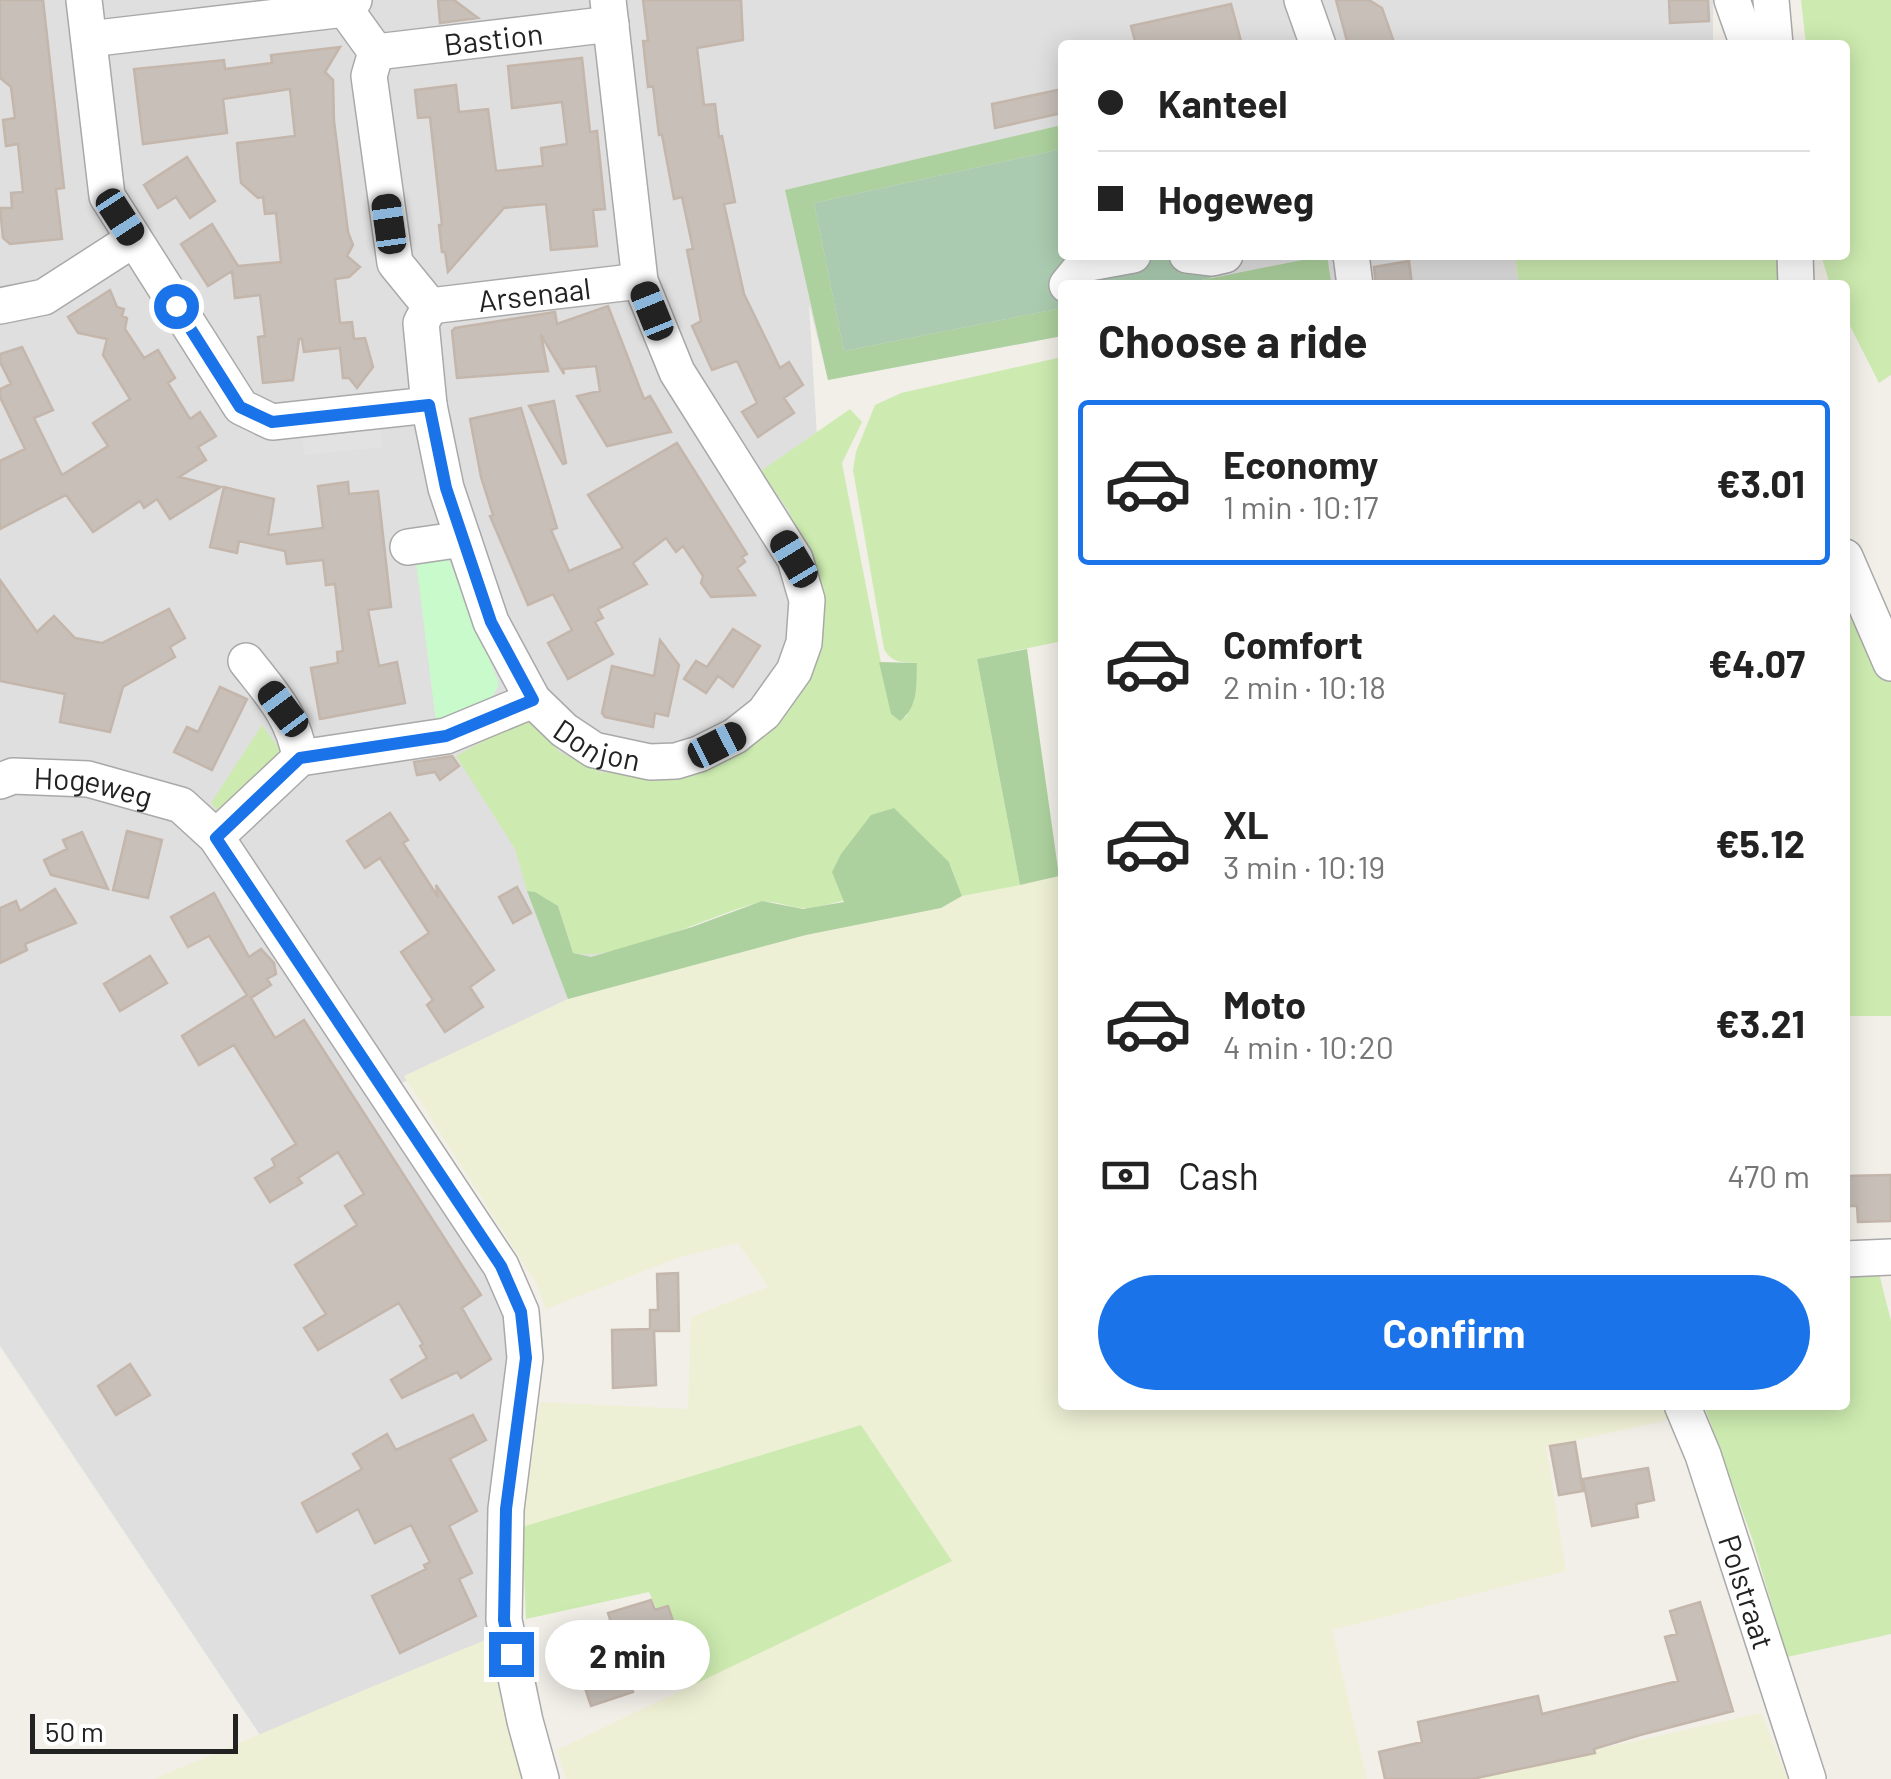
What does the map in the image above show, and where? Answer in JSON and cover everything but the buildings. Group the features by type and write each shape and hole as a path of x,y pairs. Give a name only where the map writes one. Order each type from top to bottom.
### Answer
{"street":[{"path":"84,0 107,196 240,407 272,422 429,405"},
{"path":"1302,0 1316,40"},
{"path":"1732,0 1746,40"},
{"path":"1771,0 1775,40"},
{"name":"Bastion","path":"89,39 610,12"},
{"name":"Donjon","path":"430,306 420,322 429,405 446,488 491,622 533,700 564,730 594,750 650,762 676,761 699,754 735,736 764,714 794,672 804,642 807,600 794,559 678,372 640,280 610,12"},
{"path":"364,22 394,263 430,306"},
{"path":"0,306 44,297 134,238"},
{"path":"1078,268 1112,260"},
{"name":"Arsenaal","path":"430,306 640,280"},
{"path":"408,548 463,539"},
{"path":"1850,570 1891,664"},
{"path":"246,660 283,709 296,734 300,758"},
{"path":"216,838 300,758 446,736 533,700"},
{"name":"Hogeweg","path":"4,771 88,778 180,805 216,838 501,1266 521,1312 526,1358 506,1509 504,1620 525,1722 542,1779"},
{"path":"1850,1259 1891,1257"},
{"name":"Polstraat","path":"1684,1410 1703,1455 1808,1779"}],"shaded area":[{"path":"0,0 1713,0 1713,40 1058,40 1058,260 1516,260 1518,280 1058,280 1058,337 828,380 809,304 831,668 588,1010 373,1094 503,1298 510,1344 498,1429 488,1581 492,1657 270,1750 0,1346"},
{"path":"380,426 383,447 304,455 302,433"}],"green space":[{"path":"1801,0 1891,0 1891,375 1879,383 1850,326 1850,280 1828,280 1822,260 1850,260 1850,40 1805,40"},
{"path":"1058,126 1058,150 814,203 844,351 1058,309 1058,337 828,380 785,190"},
{"path":"1058,150 1058,260 1207,260 1211,278 1058,280 1058,309 844,351 814,203"},
{"path":"1302,260 1328,260 1331,280 1202,280"},
{"path":"1516,260 1779,260 1785,280 1518,280"},
{"path":"1058,358 1058,642 977,659 1020,885 962,896 950,864 828,904 803,908 757,903 638,945 591,954 573,953 558,906 527,891 515,849 456,756 526,717 555,741 558,751 602,773 616,769 632,771 803,688 819,655 822,625 788,521 790,513 761,471 850,409 862,422 842,463 891,714 900,720 907,716 917,663 894,659 884,649 853,470 875,405 901,393"},
{"path":"447,555 499,683 490,699 482,704 436,722 416,561"},
{"path":"1850,589 1891,678 1891,1016 1850,1016"},
{"path":"1027,649 1058,876 1020,885 977,659"},
{"path":"879,662 917,663 911,709 900,721 891,714"},
{"path":"262,725 282,752 220,814 211,803"},
{"path":"894,808 949,862 962,896 941,908 806,935 568,999 527,891 558,906 573,953 591,957 762,901 803,909 844,902 832,872 841,854 871,815"},
{"path":"1058,876 1058,1410 1668,1410 1672,1419 1546,1447 1566,1571 1332,1630 1367,1779 566,1779 557,1750 951,1560 861,1425 522,1527 540,1402 688,1409 691,1317 768,1287 738,1243 680,1257 546,1309 536,1283 404,1076 568,999 806,935 941,908 962,896"},
{"path":"1850,1269 1878,1269 1891,1321 1891,1634 1787,1657 1753,1541 1706,1410 1850,1410"},
{"path":"861,1425 952,1561 691,1686 649,1592 526,1619 522,1527"},
{"path":"495,1636 531,1779 154,1779 369,1688"},
{"path":"1761,1713 1788,1779 1472,1779 1604,1748"}],"route":[{"path":"176,306 240,407 272,422 429,405 446,488 491,622 533,700 432,740 300,758 216,838 501,1266 521,1312 526,1358 506,1509 504,1620 511,1654"}]}
